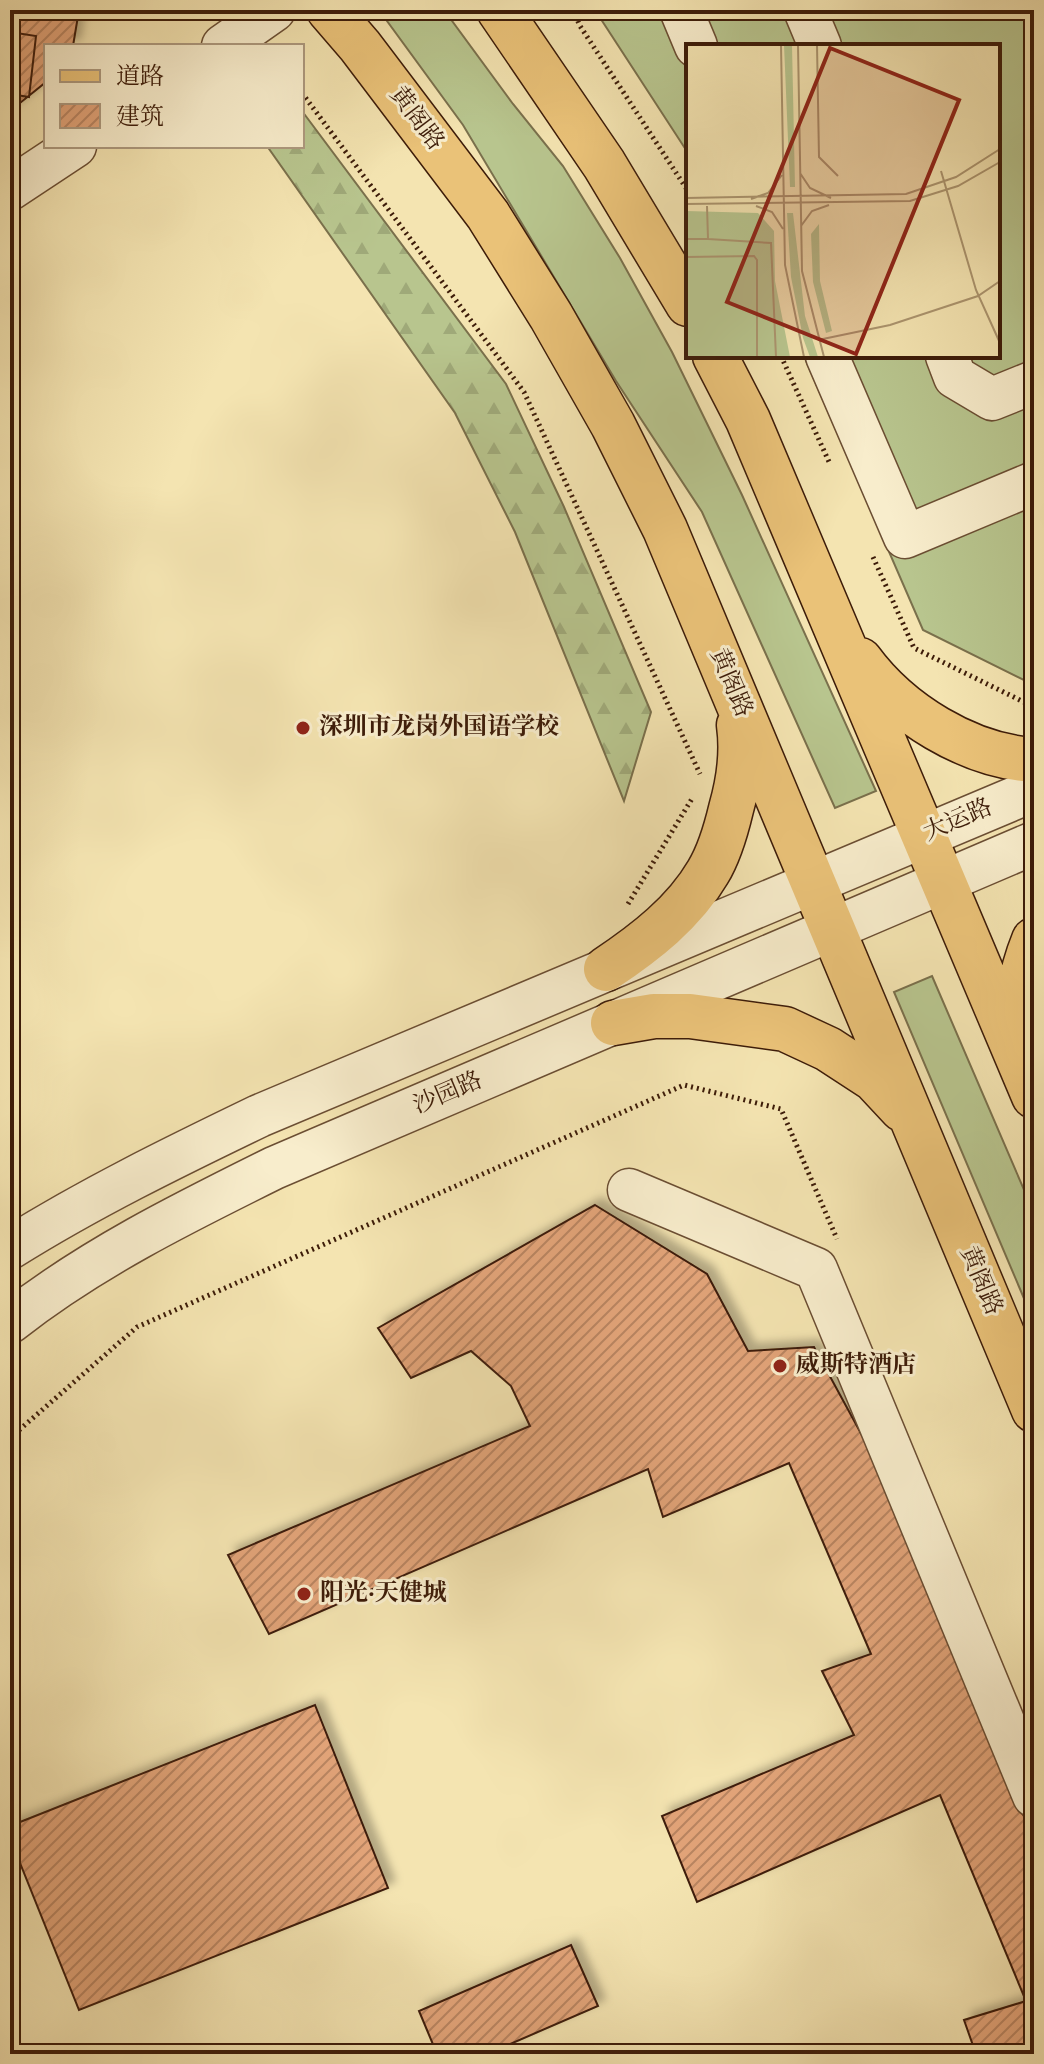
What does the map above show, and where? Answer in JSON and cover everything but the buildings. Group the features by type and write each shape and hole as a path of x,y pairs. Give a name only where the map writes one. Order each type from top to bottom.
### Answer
{"main road":[{"name":"黄阁路","path":"329,10 360,46 488,215 551,316 613,425 665,529 1034,1410"},
{"path":"499,10 604,164 686,301"},
{"path":"716,358 748,420 1026,1078"},
{"path":"835,626 869,671 905,706 940,730 986,751 1034,760"},
{"path":"606,969 647,941 679,909 708,872 726,831 738,785 742,744 735,695"},
{"path":"1026,1078 1017,1011 1024,966 1034,940"},
{"path":"613,1023 654,1016 690,1016 785,1029 828,1049 874,1079 913,1121"}],"street":[{"path":"226,44 274,10"},
{"path":"681,10 695,44"},
{"path":"805,10 819,44"},
{"path":"10,189 72,148"},
{"path":"828,358 905,537 1034,483"},
{"path":"948,358 955,377 992,399 1034,382"},
{"name":"大运路","path":"813,882 1034,790"},
{"name":"大运路","path":"903,900 1034,843"},
{"path":"10,1248 58,1218 157,1165 259,1116 813,882"},
{"name":"沙园路","path":"10,1322 100,1260 178,1216 274,1168 903,900"},
{"path":"629,1190 816,1269 1023,1741 1034,1796"}],"path":[{"path":"573,10 580,26 686,188"},
{"path":"304,96 524,392 703,780"},
{"path":"10,1438 137,1327 684,1085 781,1109 838,1241"}],"green space":[{"path":"379,10 444,10 563,166 620,258 672,352 742,495 876,791 835,808 702,512 616,381 463,125"},
{"path":"595,10 1034,10 1034,685 923,630 805,358 1000,358 1000,44 686,44 686,150"},
{"path":"304,114 506,384 564,507 651,712 624,801 515,532 455,413 268,148 304,148"},
{"path":"932,976 1034,1213 1034,1322 894,992"}],"place":[{"name":"深圳市龙岗外国语学校","path":"303,728"},
{"name":"威斯特酒店","path":"780,1366"},
{"name":"阳光·天健城","path":"304,1594"}]}
